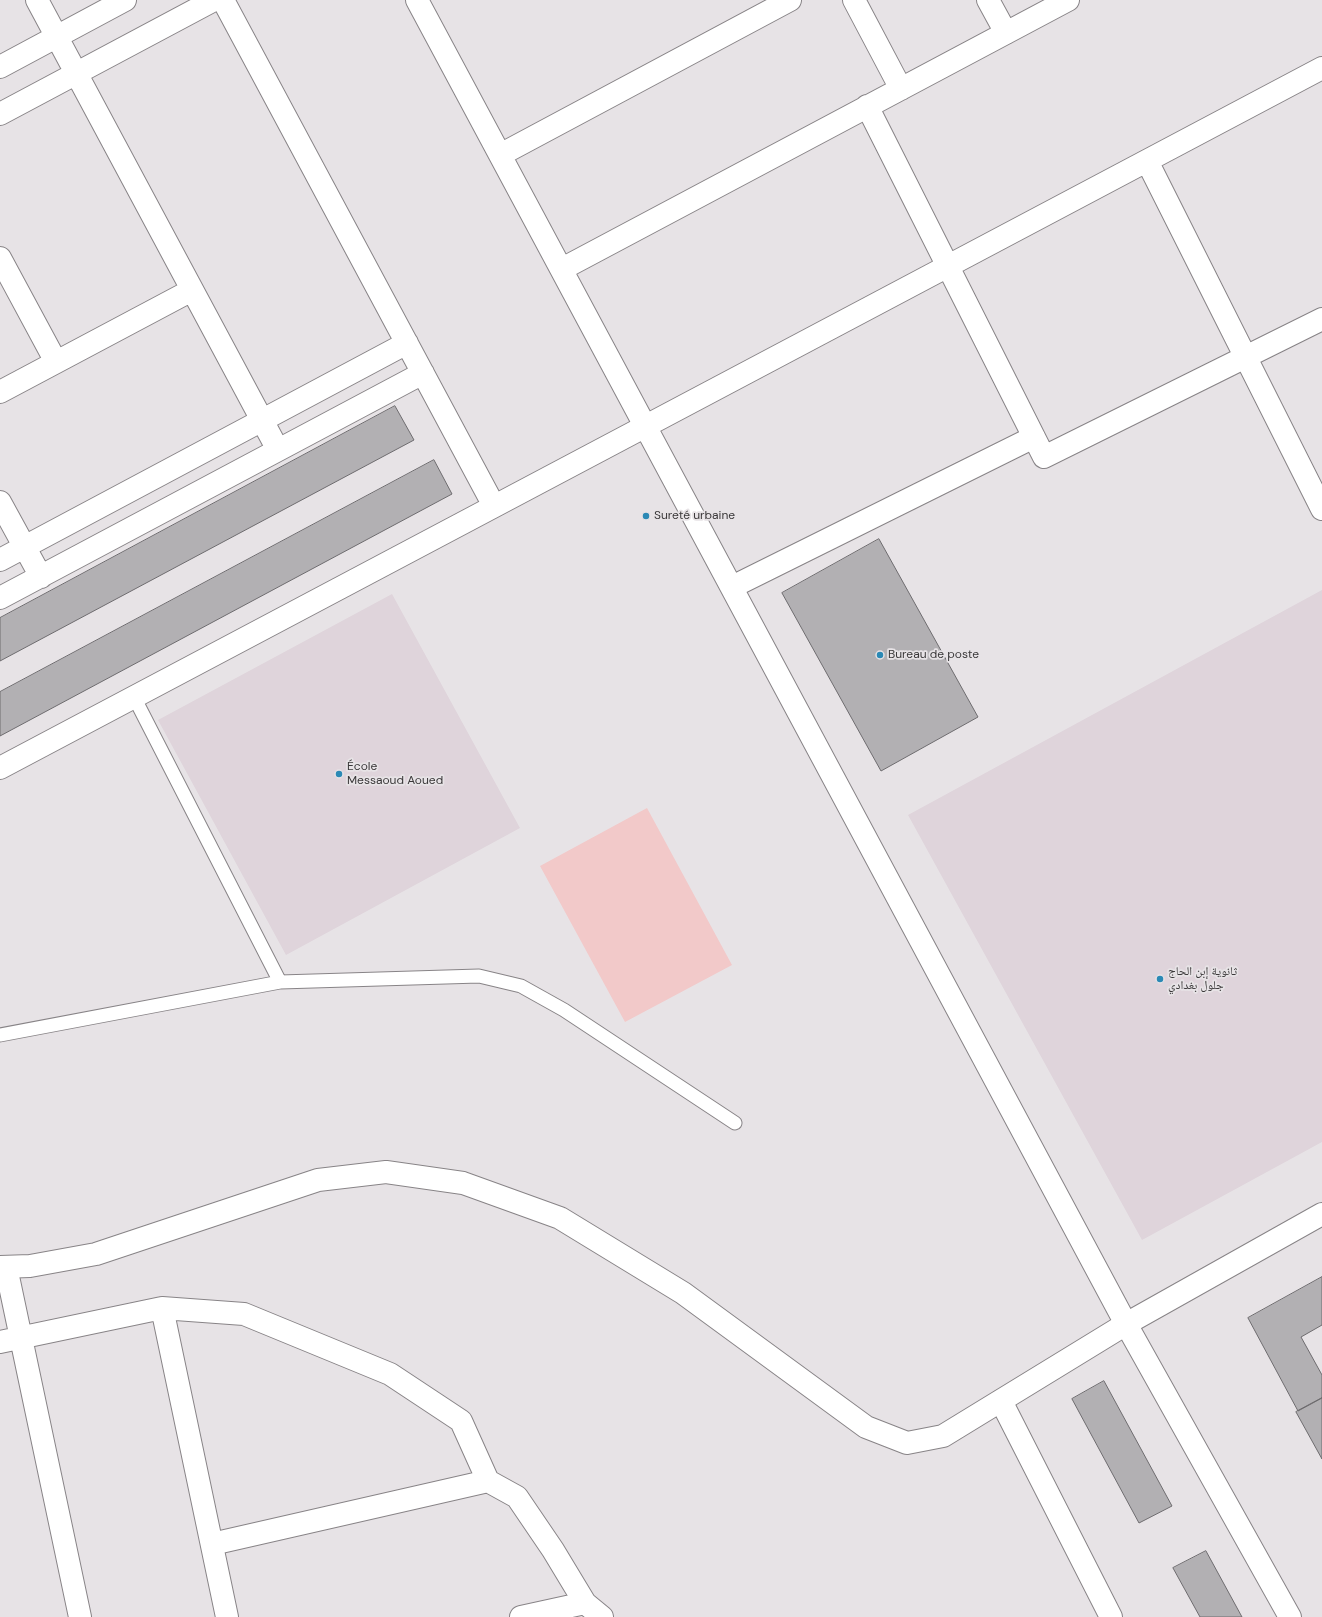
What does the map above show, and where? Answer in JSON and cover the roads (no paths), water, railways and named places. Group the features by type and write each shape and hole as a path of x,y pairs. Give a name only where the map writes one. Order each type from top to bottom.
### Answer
{"street":[{"path":"37,0 278,450"},
{"path":"0,67 125,0"},
{"path":"0,114 214,0"},
{"path":"223,0 494,506"},
{"path":"417,0 1126,1324 1290,1617"},
{"path":"500,155 790,0"},
{"path":"854,0 901,89"},
{"path":"988,0 1006,33"},
{"path":"562,269 1068,0"},
{"path":"0,768 1322,68"},
{"path":"868,106 1044,458 1322,319"},
{"path":"1147,161 1322,509"},
{"path":"0,258 56,362"},
{"path":"0,392 192,290"},
{"path":"0,560 407,343"},
{"path":"0,598 423,373"},
{"path":"732,588 1034,437"},
{"path":"0,502 41,577"},
{"path":"80,1617 21,1338 3,1267 30,1266 96,1254 318,1180 386,1172 463,1183 560,1218 684,1293 866,1427 907,1442 943,1436 1126,1324 1322,1214"},
{"path":"162,1308 227,1617"},
{"path":"0,1342 162,1308 244,1314 390,1374 460,1421 488,1481 517,1497 553,1550 586,1603 602,1617"},
{"path":"1001,1401 1111,1617"},
{"path":"212,1544 488,1481"},
{"path":"521,1617 586,1603"}],"lane":[{"path":"134,697 280,982"},
{"path":"0,1035 280,982 479,976 521,986 564,1010 735,1123"}],"place":[{"name":"Sureté urbaine","path":"646,516"},
{"name":"Bureau de poste","path":"880,655"},
{"name":"École Messaoud Aoued","path":"339,774"},
{"name":"ثانوية إبن الحاج جلول بغدادي","path":"1160,979"}]}
